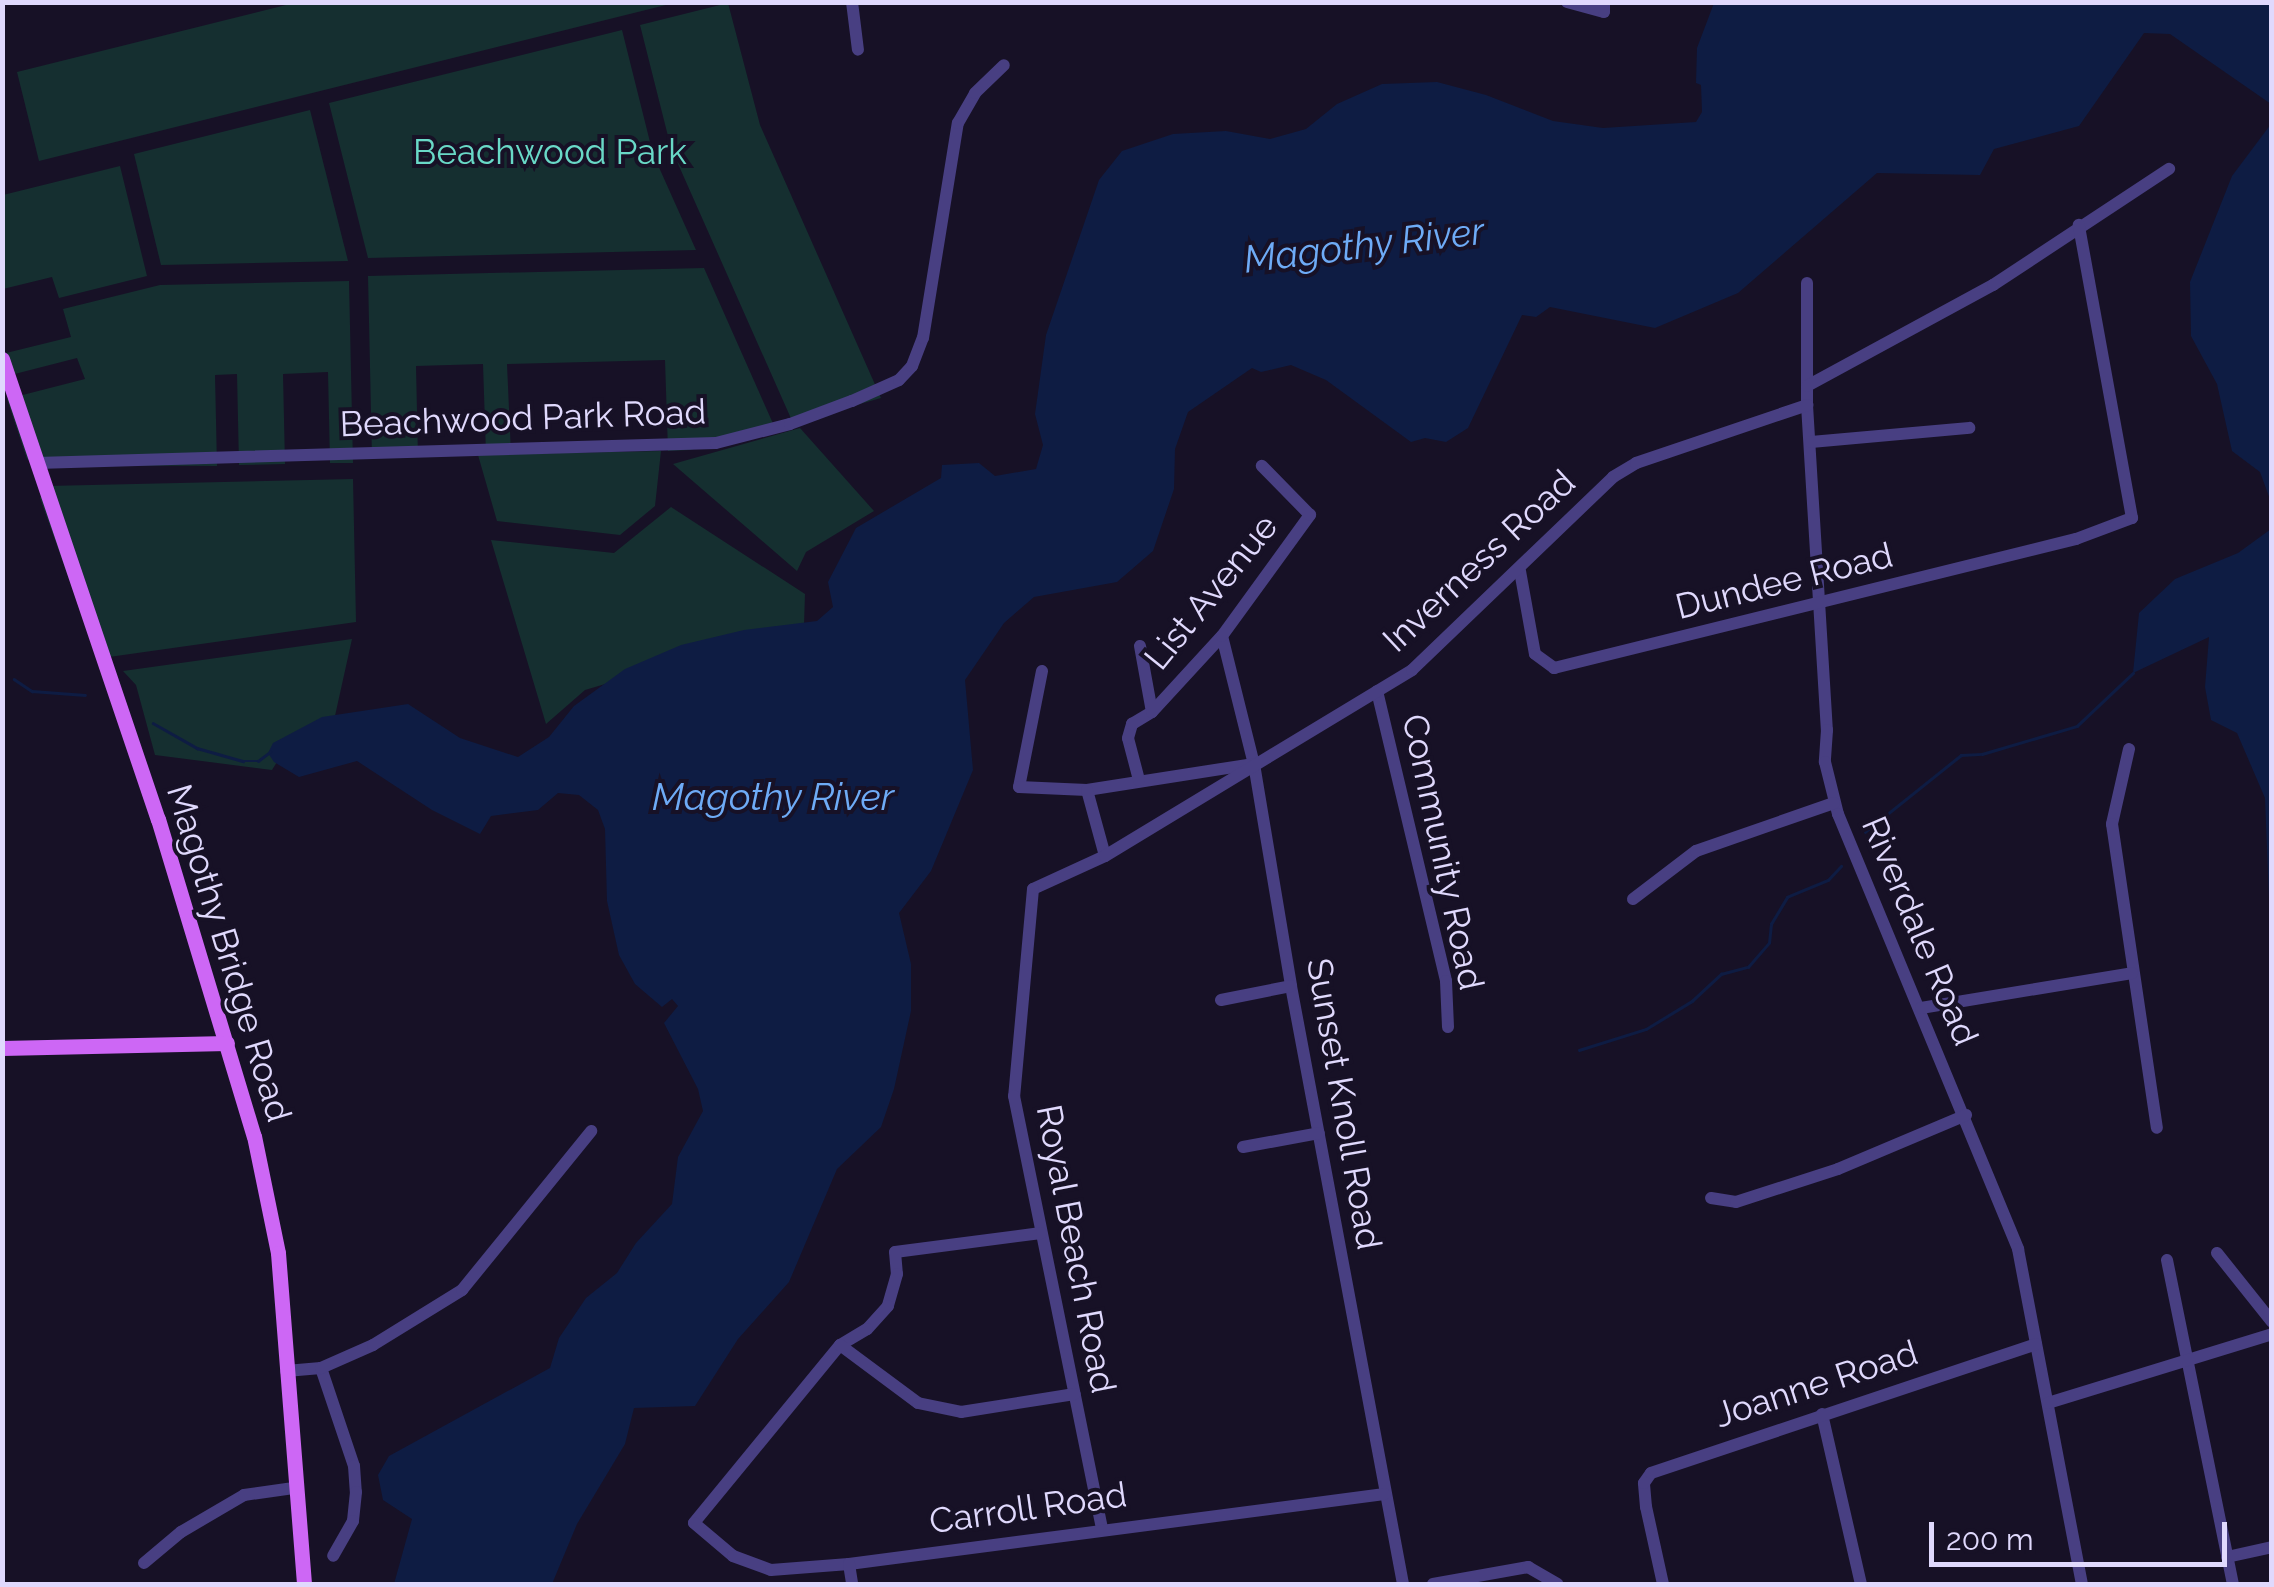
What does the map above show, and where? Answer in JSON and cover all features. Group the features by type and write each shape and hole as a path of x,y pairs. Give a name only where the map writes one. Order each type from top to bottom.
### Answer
{"main road":[{"name":"Magothy Bridge Road","path":"2,359 158,819 254,1136 278,1254 304,1584"},
{"path":"2,1048 227,1043"}],"street":[{"path":"852,2 858,50"},
{"path":"1567,2 1604,12 1604,2"},
{"name":"Beachwood Park Road","path":"37,462 716,443 790,424 852,401 900,380 912,366 923,338 958,124 974,93 1004,66"},
{"path":"1807,386 1993,285 2168,169"},
{"name":"Dundee Road","path":"1520,571 1535,654 1554,668 2076,539 2132,518 2080,225"},
{"name":"Riverdale Road","path":"1807,283 1807,405 1820,602 1825,762 1834,802 1966,1115 2018,1252 2082,1584"},
{"name":"Inverness Road","path":"1105,856 1412,670 1520,571 1596,492 1636,464 1807,405"},
{"path":"1811,442 1970,428"},
{"name":"List Avenue","path":"1139,780 1128,730 1152,712 1222,636 1310,515 1262,466"},
{"name":"Sunset Knoll Road","path":"1222,636 1254,764 1290,986 1403,1584"},
{"path":"1140,646 1152,712"},
{"path":"1042,671 1019,787 1087,790 1254,764"},
{"name":"Community Road","path":"1377,691 1446,980 1448,1027"},
{"path":"2129,748 2112,824 2157,1128"},
{"path":"1087,790 1105,856"},
{"path":"1633,899 1696,851 1834,802"},
{"name":"Royal Beach Road","path":"1102,1528 1014,1096 1033,888 1105,856"},
{"path":"1920,1008 2132,973"},
{"path":"1221,1000 1290,986"},
{"path":"1711,1198 1736,1202 1824,1174 1966,1115"},
{"path":"286,1371 321,1368 372,1346 462,1290 590,1131"},
{"path":"1242,1147 1319,1133"},
{"path":"1041,1232 895,1252 897,1274 888,1306 868,1329 840,1346 918,1403 961,1412 1075,1394"},
{"path":"2216,1253 2272,1322"},
{"path":"2168,1260 2233,1584"},
{"path":"2048,1403 2272,1334"},
{"name":"Joanne Road","path":"1663,1584 1644,1483 1661,1466 2036,1344"},
{"name":"Carroll Road","path":"840,1346 694,1522 733,1556 770,1570 849,1564 1384,1494"},
{"path":"321,1368 350,1452 356,1492 353,1521 333,1556"},
{"path":"1822,1414 1861,1584"},
{"path":"144,1563 181,1532 244,1495 294,1488"},
{"path":"2228,1556 2272,1547"},
{"path":"849,1564 852,1584"},
{"path":"1433,1584 1528,1567 1558,1584"}],"green space":[{"name":"Beachwood Park","path":"298,2 674,3 39,161 17,72"},
{"name":"Beachwood Park","path":"728,3 760,125 881,398 793,423 671,148 640,25"},
{"name":"Beachwood Park","path":"622,30 653,154 696,250 368,258 329,103"},
{"name":"Beachwood Park","path":"310,110 348,261 161,265 134,154"},
{"path":"120,166 147,276 59,298 52,277 3,289 3,195"},
{"name":"Beachwood Park","path":"704,268 775,428 690,450 668,451 665,360 507,364 511,454 661,451 655,506 620,535 497,521 478,455 486,454 483,364 416,366 418,457 372,458 368,276"},
{"path":"349,281 353,463 330,463 328,372 283,374 285,464 239,465 237,374 215,375 217,466 38,465 27,459 7,399 85,379 77,358 3,377 2,354 71,337 63,309 160,285"},
{"path":"800,428 874,511 806,552 797,571 673,464"},
{"path":"353,479 356,622 109,657 90,638 40,498 47,486"},
{"path":"671,507 805,594 804,625 585,690 546,724 491,540 614,553"},
{"path":"352,639 331,734 295,733 272,770 155,755 136,685 123,671"}],"water":[{"name":"Magothy River","path":"1714,3 2271,3 2271,104 2170,34 2144,33 2079,126 1994,149 1980,175 1877,173 1738,293 1655,328 1550,307 1536,317 1522,315 1468,428 1446,442 1425,438 1411,442 1326,380 1291,365 1261,372 1252,368 1188,412 1175,449 1174,489 1153,551 1117,582 1034,597 1004,623 965,680 973,770 931,871 899,913 911,964 911,1011 894,1089 881,1127 837,1169 789,1282 738,1339 695,1406 634,1408 625,1444 577,1524 552,1584 394,1584 412,1519 383,1500 378,1475 389,1456 550,1368 559,1338 586,1298 617,1273 636,1243 672,1204 678,1157 703,1111 698,1089 664,1023 678,1006 672,999 662,1007 635,984 619,955 607,901 605,829 598,810 579,795 558,793 538,810 491,816 480,834 432,810 357,761 299,777 274,762 268,753 273,743 322,717 408,704 460,738 518,757 549,737 574,706 625,669 681,645 744,630 817,621 833,607 828,582 856,528 941,478 942,465 979,463 995,476 1036,469 1043,445 1035,414 1046,335 1099,180 1122,151 1173,134 1226,131 1270,139 1306,129 1337,104 1382,84 1437,82 1486,95 1553,121 1603,128 1696,122 1702,112 1701,85 1696,83 1697,48"},
{"path":"2271,124 2271,502 2260,472 2232,451 2217,384 2191,336 2190,282 2232,176"},
{"path":"2271,529 2271,949 2265,798 2237,733 2211,720 2205,687 2209,637 2133,673 2139,613 2175,579 2238,553"}],"waterway":[{"path":"1865,832 1961,755 1982,754 2077,726 2133,673"},
{"path":"14,679 32,691 85,695"},
{"path":"153,723 197,748 243,761 258,761 270,752"},
{"path":"1579,1050 1646,1029 1692,1001 1721,974 1748,967 1769,943 1771,924 1787,897 1828,880 1841,866"}]}
